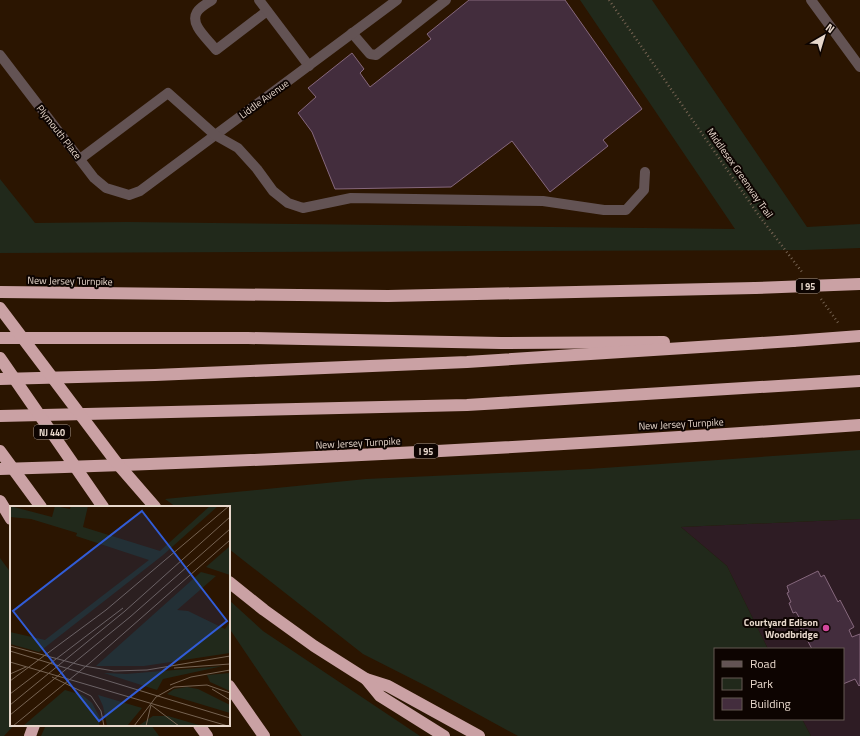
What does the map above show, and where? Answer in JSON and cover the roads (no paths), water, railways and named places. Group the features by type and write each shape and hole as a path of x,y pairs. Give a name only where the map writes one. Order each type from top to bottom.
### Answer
{"highway":[{"name":"New Jersey Turnpike","path":"0,292 388,296 755,288 860,284"},
{"path":"0,308 116,462 154,506"},
{"path":"0,379 155,375 467,362 860,336"},
{"path":"0,338 248,338 501,343 793,341"},
{"name":"NJ 440","path":"0,358 102,506"},
{"path":"0,416 467,405 860,380"},
{"name":"New Jersey Turnpike","path":"0,469 155,465 466,449 855,426"},
{"path":"0,451 40,506"},
{"path":"0,501 10,516"},
{"path":"230,583 264,610 314,646 366,679 388,686 479,736"},
{"path":"366,679 380,696 444,736"},
{"path":"230,687 264,736"},
{"path":"30,736 34,726"},
{"path":"200,726 207,736"}],"street":[{"path":"212,0 198,11 195,20 198,28 216,50 267,11"},
{"path":"258,0 309,66"},
{"name":"Liddle Avenue","path":"129,195 140,191 397,0"},
{"path":"352,33 370,54 376,55 446,0"},
{"path":"811,0 860,67"},
{"name":"Plymouth Place","path":"0,55 94,178 106,188 129,195"},
{"path":"80,159 168,93 215,135 238,148 257,169 273,191 288,204 303,208 351,198 543,201 604,210 626,210 644,190 645,172"}],"place":[{"name":"Courtyard Edison Woodbridge","path":"826,628"}]}
